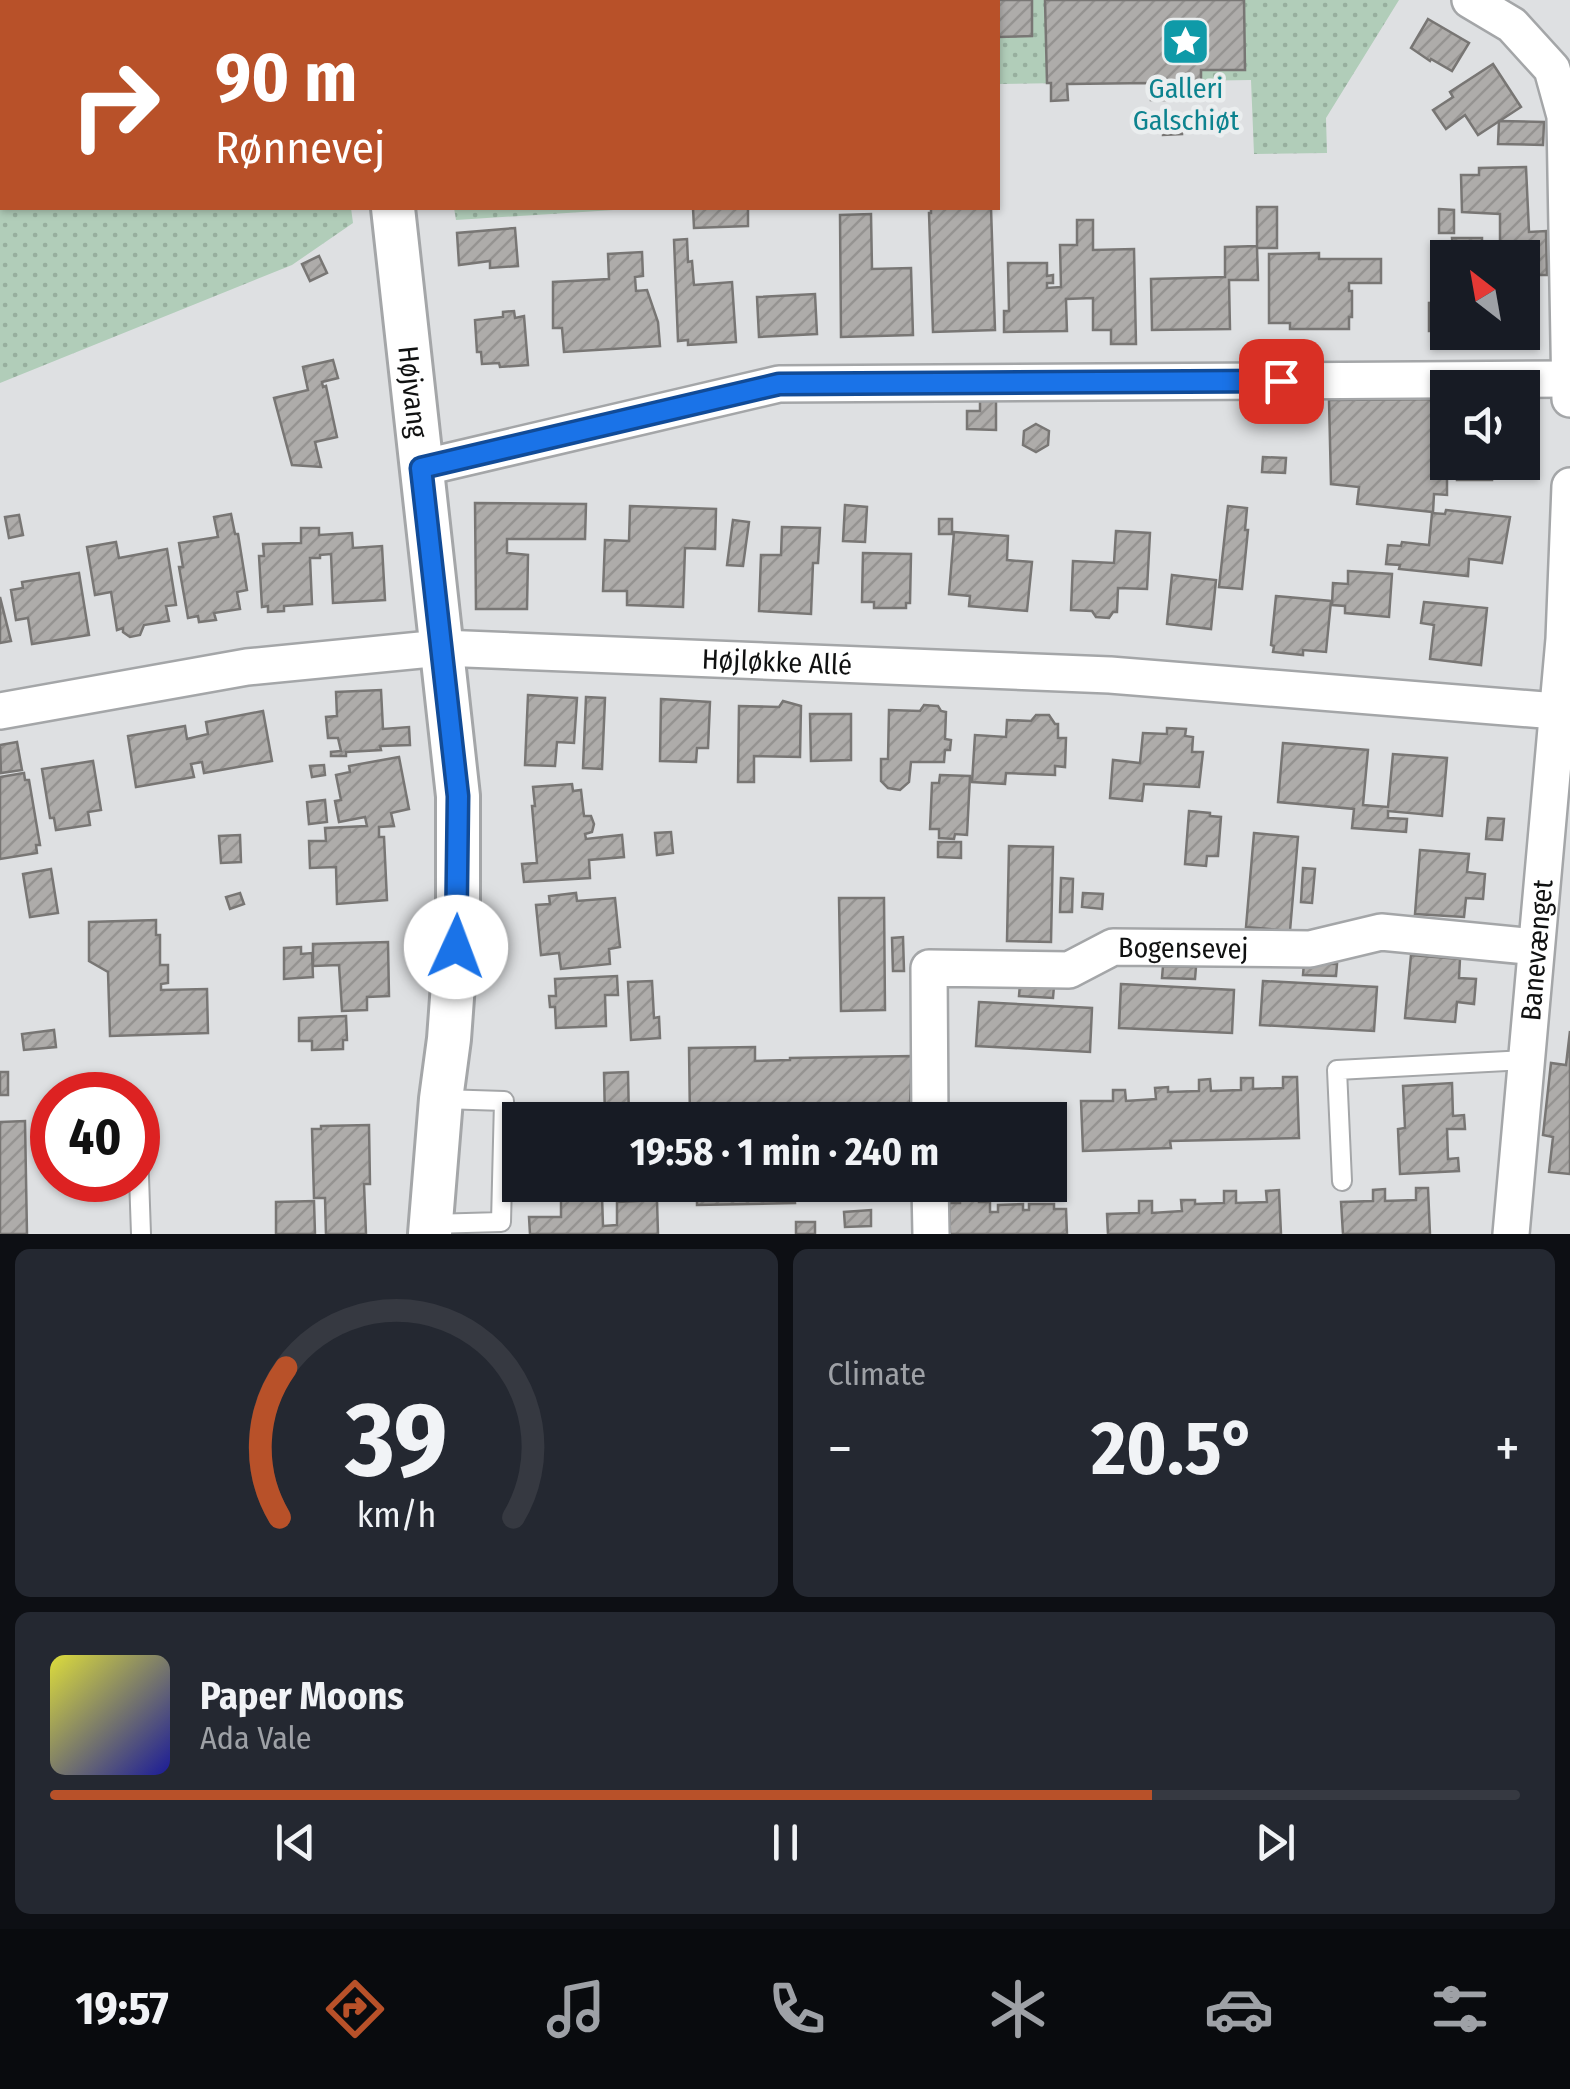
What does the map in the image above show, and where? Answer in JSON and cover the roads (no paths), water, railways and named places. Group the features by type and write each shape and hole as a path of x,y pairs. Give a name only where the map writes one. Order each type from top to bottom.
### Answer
{"street":[{"path":"421,468 779,384 1569,390 1565,116 1552,69 1512,25 1470,0"},
{"name":"Højvang","path":"393,210 458,796 458,896 431,1229"},
{"name":"Banevænget","path":"1512,1234 1556,711 1567,639 1570,486"},
{"name":"Højløkke Allé","path":"0,711 247,667 442,648 1110,675 1556,711"},
{"name":"Bogensevej","path":"930,1102 928,968 1069,970 1112,947 1310,949 1381,932 1536,947"},
{"path":"930,1202 931,1234"}],"lane":[{"path":"1342,1181 1337,1070 1526,1060"},
{"path":"431,1229 501,1222 504,1100 441,1099"},
{"path":"140,1202 141,1234"}],"place":[{"name":"Galleri Galschiøt","path":"1186,41"}]}
